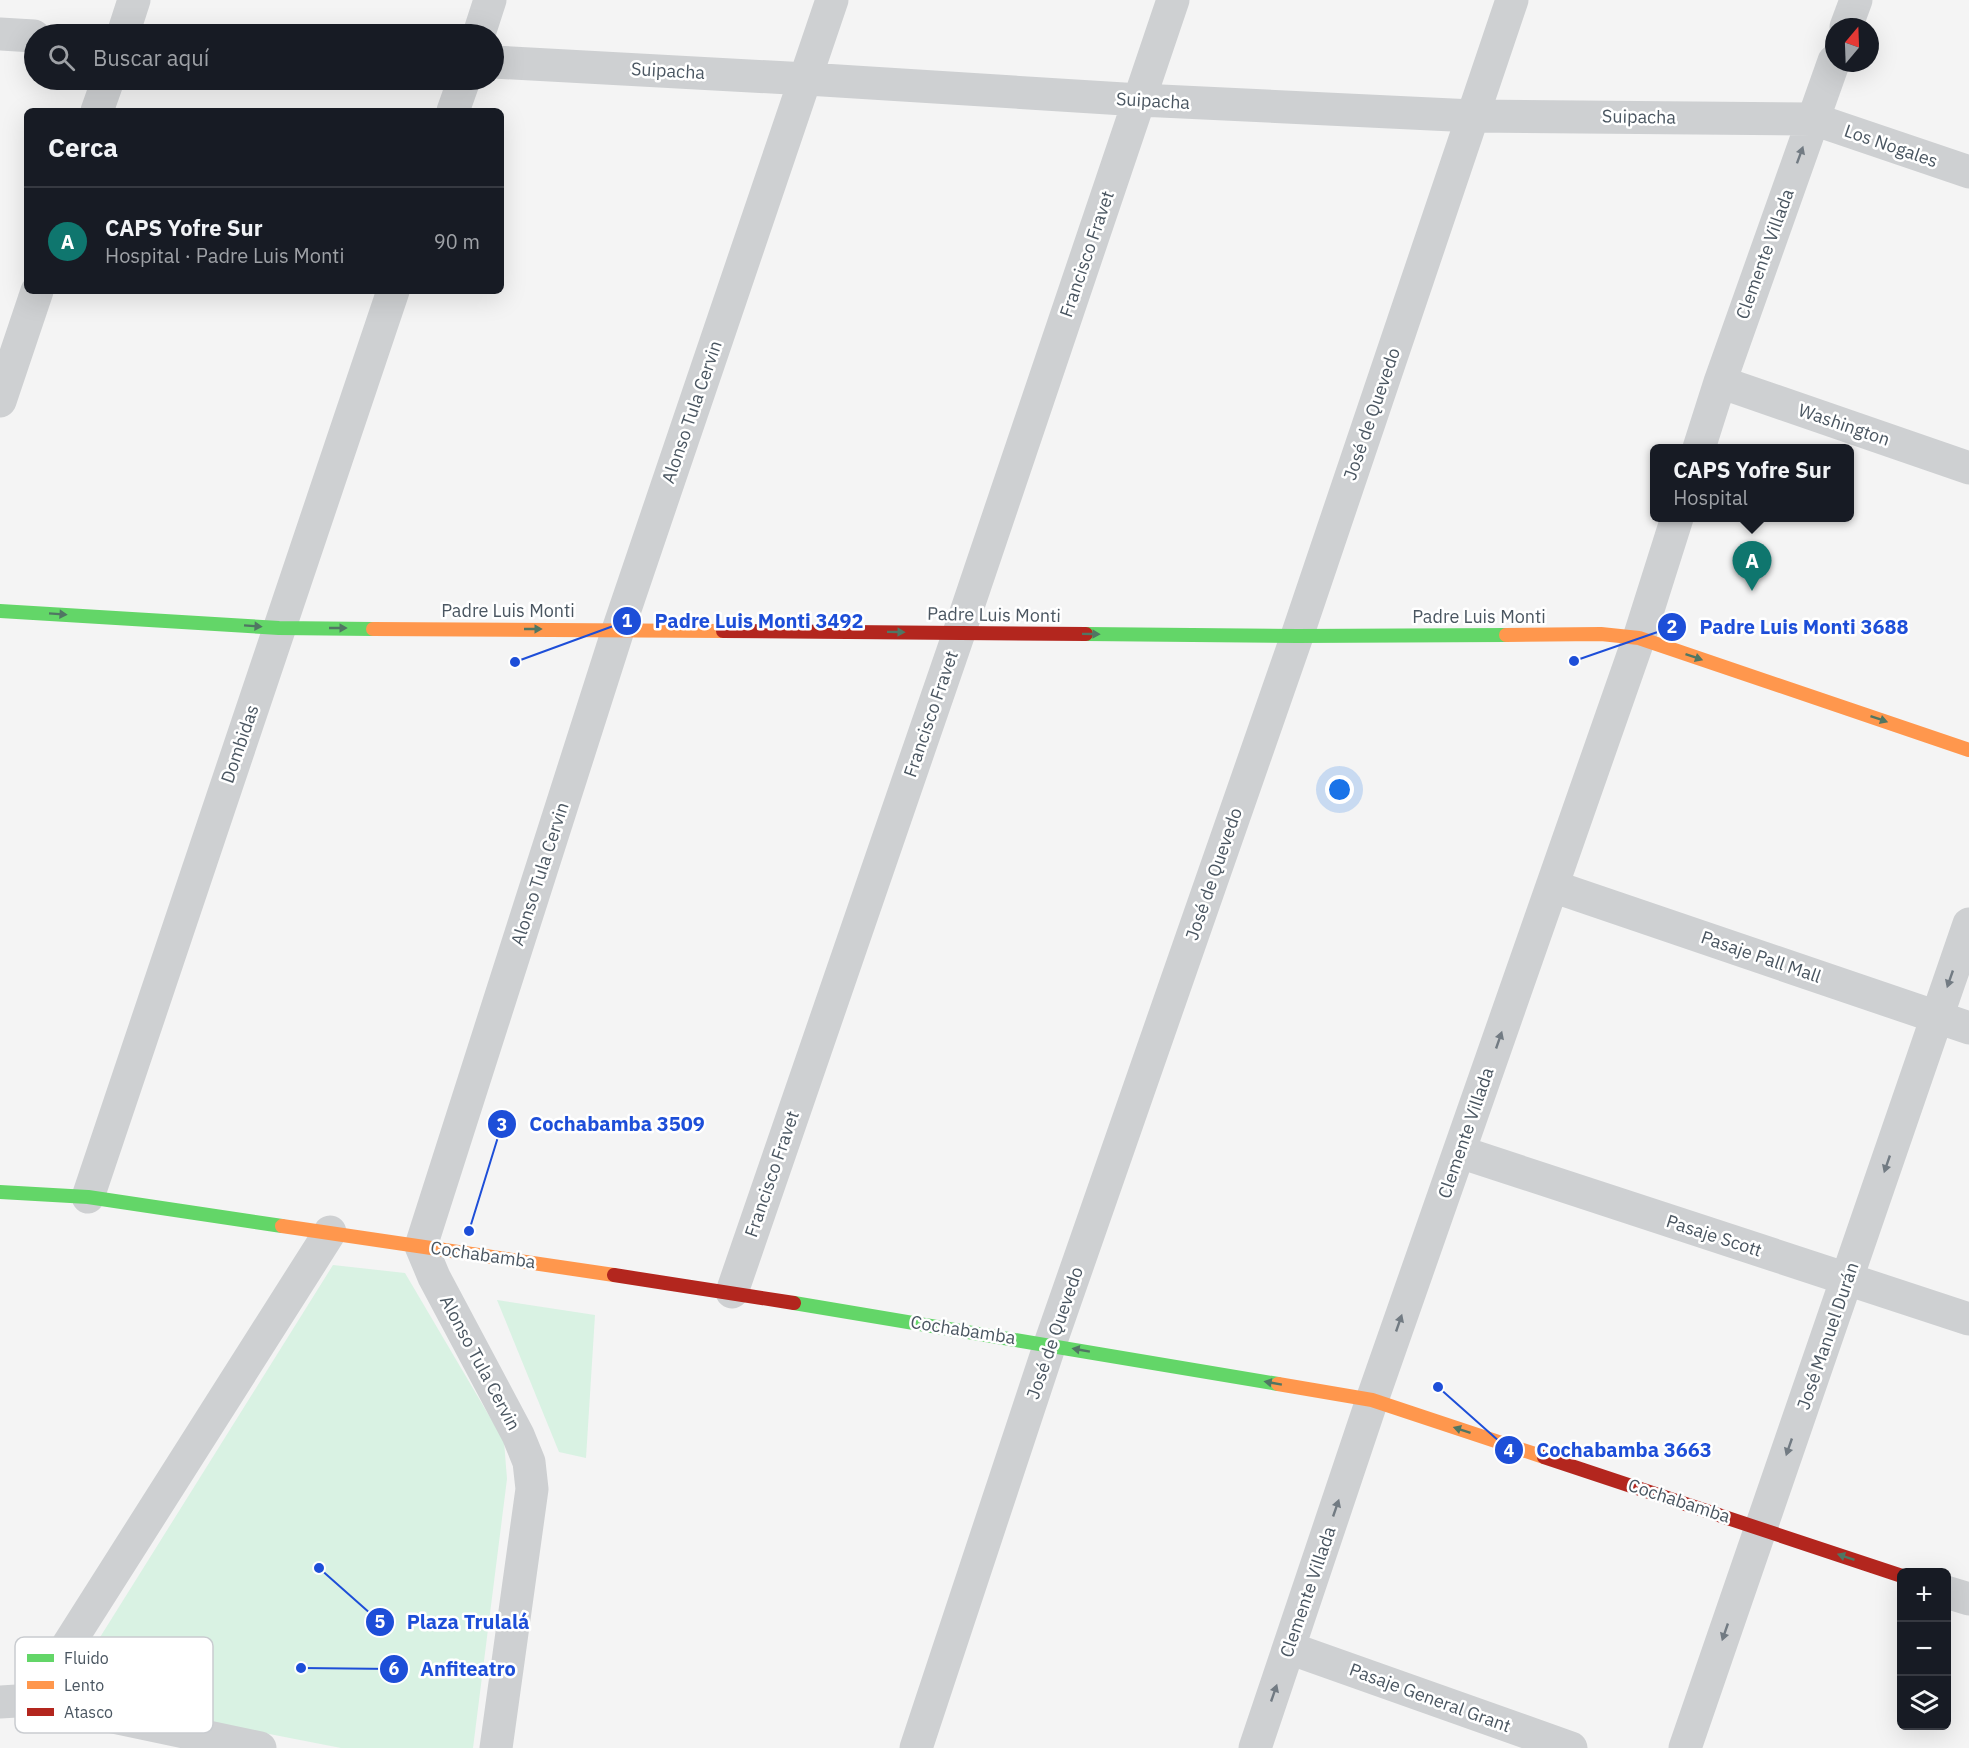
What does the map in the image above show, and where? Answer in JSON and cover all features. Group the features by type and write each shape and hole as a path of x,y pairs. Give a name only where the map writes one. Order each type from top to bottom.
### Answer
{"street":[{"path":"126,24 134,0"},
{"path":"482,24 490,0"},
{"name":"Alonso Tula Cervin","path":"496,1748 532,1489 529,1462 518,1436 434,1277 421,1246 618,630 832,0"},
{"name":"Francisco Fravet","path":"732,1292 959,633 1173,0"},
{"name":"José de Quevedo","path":"916,1748 1050,1344 1297,636 1512,0"},
{"path":"1849,18 1856,0"},
{"path":"0,34 24,35"},
{"name":"Suipacha","path":"504,63 1140,100 1473,116 1813,119"},
{"name":"Clemente Villada","path":"1700,444 1830,72"},
{"path":"98,108 104,90"},
{"path":"454,108 460,90"},
{"name":"Los Nogales","path":"1813,119 1969,172"},
{"path":"0,401 36,294"},
{"name":"Dombidas","path":"88,1197 392,294"},
{"name":"Washington","path":"1720,382 1969,468"},
{"name":"Clemente Villada","path":"1255,1748 1372,1400 1639,638 1676,522"},
{"name":"Padre Luis Monti","path":"0,611 279,628 1297,636 1601,633 1639,638 1969,750"},
{"name":"Pasaje Pall Mall","path":"1552,886 1969,1028"},
{"name":"José Manuel Durán","path":"1685,1748 1969,924"},
{"name":"Pasaje Scott","path":"1460,1152 1969,1319"},
{"name":"Cochabamba","path":"0,1192 88,1197 732,1292 1372,1400 1897,1574"},
{"path":"73,1637 330,1232"},
{"path":"1951,1593 1969,1599"},
{"name":"Pasaje General Grant","path":"1289,1648 1571,1748"},
{"path":"0,1702 15,1701"},
{"path":"189,1733 260,1748"}],"green space":[{"path":"333,1265 405,1273 504,1441 507,1479 473,1748 341,1748 213,1723 213,1637 100,1637"},
{"path":"497,1300 595,1315 586,1458 559,1452"}],"traffic: fast":[{"path":"0,611 279,628 373,629"},
{"path":"1086,634 1506,635"},
{"path":"0,1192 88,1197 282,1226"},
{"path":"794,1303 1278,1384"}],"traffic: slow":[{"path":"373,629 723,631"},
{"path":"1506,635 1601,634 1639,638 1969,750"},
{"path":"282,1226 614,1275"},
{"path":"1278,1384 1372,1400 1544,1457"}],"traffic: jam":[{"path":"723,631 1086,634"},
{"path":"614,1275 794,1303"},
{"path":"1544,1457 1897,1574"}],"place":[{"name":"CAPS Yofre Sur","path":"1752,591"},
{"name":"Padre Luis Monti 3688","path":"1574,661"},
{"name":"Padre Luis Monti 3492","path":"515,662"},
{"name":"Cochabamba 3509","path":"469,1231"},
{"name":"Cochabamba 3663","path":"1438,1387"},
{"name":"Plaza Trulalá","path":"319,1568"},
{"name":"Anfiteatro","path":"301,1668"}]}
